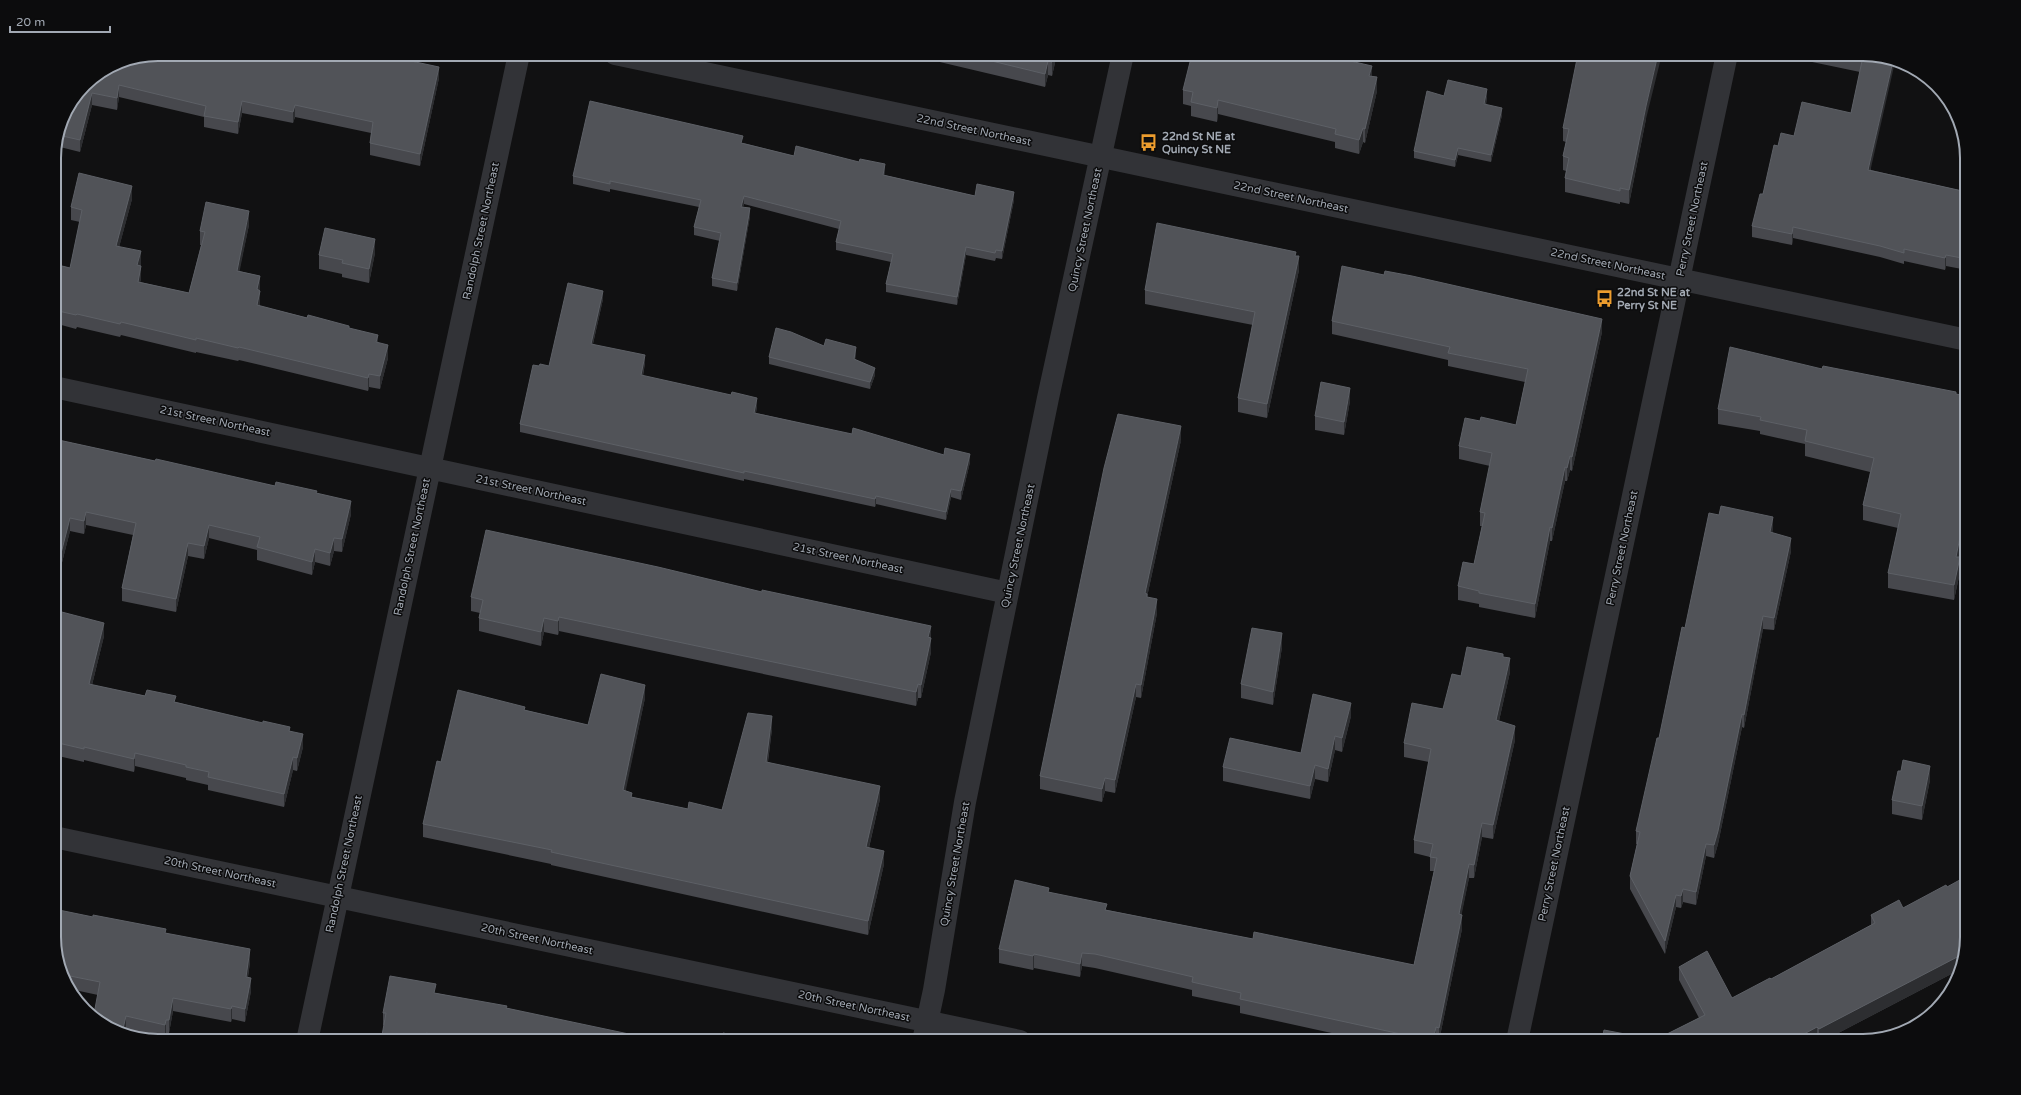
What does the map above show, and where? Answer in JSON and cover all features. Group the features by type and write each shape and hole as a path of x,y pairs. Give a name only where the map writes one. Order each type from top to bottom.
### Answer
{"street":[{"name":"Randolph Street Northeast","path":"308,1034 429,467 517,61"},
{"name":"22nd Street Northeast","path":"648,61 1960,339"},
{"name":"Quincy Street Northeast","path":"925,1031 965,802 1048,398 1122,61"},
{"name":"Perry Street Northeast","path":"1517,1034 1726,61"},
{"name":"21st Street Northeast","path":"61,388 1008,593"},
{"name":"20th Street Northeast","path":"61,838 337,897 925,1031 954,1034"}],"building":[{"path":"158,61 411,61 439,67 420,154 370,143 373,122 295,105 293,112 242,101 238,122 204,116 206,106 119,85 117,98 92,93 80,140 64,136 68,121 77,104 94,85 104,77 121,68 133,64"},
{"path":"992,61 1048,61 1045,74"},
{"path":"1190,61 1350,61 1372,66 1369,76 1377,77 1365,129 1363,128 1359,140 1335,134 1336,129 1218,100 1217,108 1191,102 1193,92 1183,90"},
{"path":"1577,61 1656,61 1629,190 1620,188 1620,191 1565,178 1569,158 1563,156 1569,129 1563,128"},
{"path":"1862,61 1892,65 1868,170 1960,190 1960,258 1946,255 1945,258 1904,249 1904,253 1880,246 1793,227 1792,234 1752,226 1760,194 1763,194 1774,145 1778,146 1781,133 1794,136 1802,102 1851,113"},
{"path":"1448,80 1487,89 1484,104 1502,108 1491,155 1458,148 1455,160 1414,151 1427,91 1444,96"},
{"path":"590,101 743,136 741,143 794,156 796,146 859,162 860,159 885,164 883,175 975,196 977,184 1014,192 1002,251 996,250 995,253 966,247 957,297 886,284 893,254 836,242 841,221 744,196 741,207 750,208 737,283 712,278 721,233 694,227 701,200 610,181 610,184 573,176"},
{"path":"79,173 132,186 116,246 141,251 137,265 141,266 138,282 189,293 205,232 200,231 206,202 249,211 237,271 260,276 257,289 260,291 257,305 307,318 308,315 349,326 349,328 378,335 376,342 388,345 380,376 369,374 368,378 239,347 196,338 196,340 121,322 120,324 61,312 61,266 70,268 82,210 71,207"},
{"path":"1157,223 1296,252 1295,256 1299,256 1267,404 1238,398 1255,312 1145,290"},
{"path":"325,228 375,239 369,269 342,263 343,260 319,255"},
{"path":"1342,266 1384,275 1385,271 1412,276 1602,319 1572,457 1570,456 1567,468 1565,467 1552,528 1550,527 1535,604 1479,593 1479,591 1458,586 1463,562 1474,564 1485,513 1480,512 1492,453 1459,446 1465,418 1480,421 1481,417 1516,425 1528,369 1448,353 1450,347 1332,321"},
{"path":"568,283 603,291 591,344 645,355 641,375 731,395 732,392 757,398 754,413 852,434 853,428 944,455 945,448 970,454 961,491 951,489 946,512 876,496 875,499 744,471 744,473 520,424 533,365 539,366 540,364 549,366"},
{"path":"776,328 791,332 824,346 826,339 856,347 854,359 875,368 870,382 769,357"},
{"path":"1730,347 1822,369 1823,366 1956,392 1956,394 1960,395 1960,537 1956,557 1960,557 1954,585 1888,573 1901,514 1863,505 1874,458 1805,441 1807,430 1760,420 1761,417 1718,409"},
{"path":"1321,382 1350,388 1344,422 1315,416"},
{"path":"1118,414 1181,426 1145,593 1147,594 1147,597 1157,599 1141,685 1136,684 1115,780 1105,778 1102,789 1040,776 1104,468"},
{"path":"61,441 155,461 156,459 275,486 276,482 317,491 316,493 351,501 342,539 334,538 330,553 315,549 312,562 257,547 260,537 209,525 204,546 188,543 176,599 122,588 136,523 86,512 84,521 70,518 61,553"},
{"path":"1721,506 1773,517 1770,532 1791,538 1774,618 1763,616 1744,715 1742,714 1714,845 1706,844 1696,892 1683,889 1681,896 1676,895 1665,941 1630,876 1640,832 1636,831 1657,738 1659,738 1682,627 1685,628 1709,513 1719,515"},
{"path":"486,530 658,567 762,592 762,590 931,626 928,637 931,638 921,685 918,684 916,692 559,617 558,621 544,618 541,632 479,618 483,600 471,597"},
{"path":"61,612 104,623 89,684 145,696 147,690 176,696 174,702 263,723 263,721 290,727 289,731 303,734 297,758 293,757 284,794 208,777 209,772 135,753 134,759 84,747 84,749 61,744"},
{"path":"1252,628 1282,633 1273,692 1241,684"},
{"path":"1467,647 1503,654 1503,657 1510,658 1496,720 1515,726 1493,825 1482,823 1474,865 1469,864 1459,914 1462,915 1439,1028 1436,1027 1434,1034 1401,1034 1240,999 1241,993 1192,982 1193,977 1095,954 1082,953 1080,964 1034,954 1033,956 999,949 1015,880 1049,888 1048,892 1107,904 1105,910 1253,939 1254,932 1414,965 1437,858 1430,857 1433,844 1414,840 1431,749 1404,743 1412,703 1443,709 1452,674 1461,676"},
{"path":"601,674 645,685 623,790 632,793 631,797 688,809 689,802 722,810 748,713 772,716 766,762 880,786 866,847 884,851 868,921 551,852 552,850 423,824 437,761 441,762 458,690 525,707 524,710 588,725"},
{"path":"1313,694 1351,703 1342,738 1335,736 1328,769 1315,765 1310,786 1223,767 1230,738 1301,753"},
{"path":"1903,760 1930,766 1922,806 1892,800 1898,771 1901,771"},
{"path":"1960,880 1960,937 1958,957 1819,1029 1817,1027 1804,1034 1667,1034 1705,1015 1679,967 1707,951 1732,998 1770,978 1771,979 1875,923 1871,915 1899,900 1903,908 1946,885 1947,887"},
{"path":"61,910 166,929 165,933 250,949 246,977 251,978 245,1009 232,1006 231,1009 173,998 169,1020 166,1020 165,1025 126,1016 123,1027 104,1018 95,1011 100,982 69,976 66,968 61,943"},
{"path":"390,976 436,984 434,993 507,1006 506,1008 629,1034 382,1034 386,1013 383,1013"},
{"path":"1604,1030 1625,1034 1603,1034"}],"place":[{"name":"22nd St NE at Quincy St NE","path":"1149,142"},
{"name":"22nd St NE at Perry St NE","path":"1604,298"}]}
